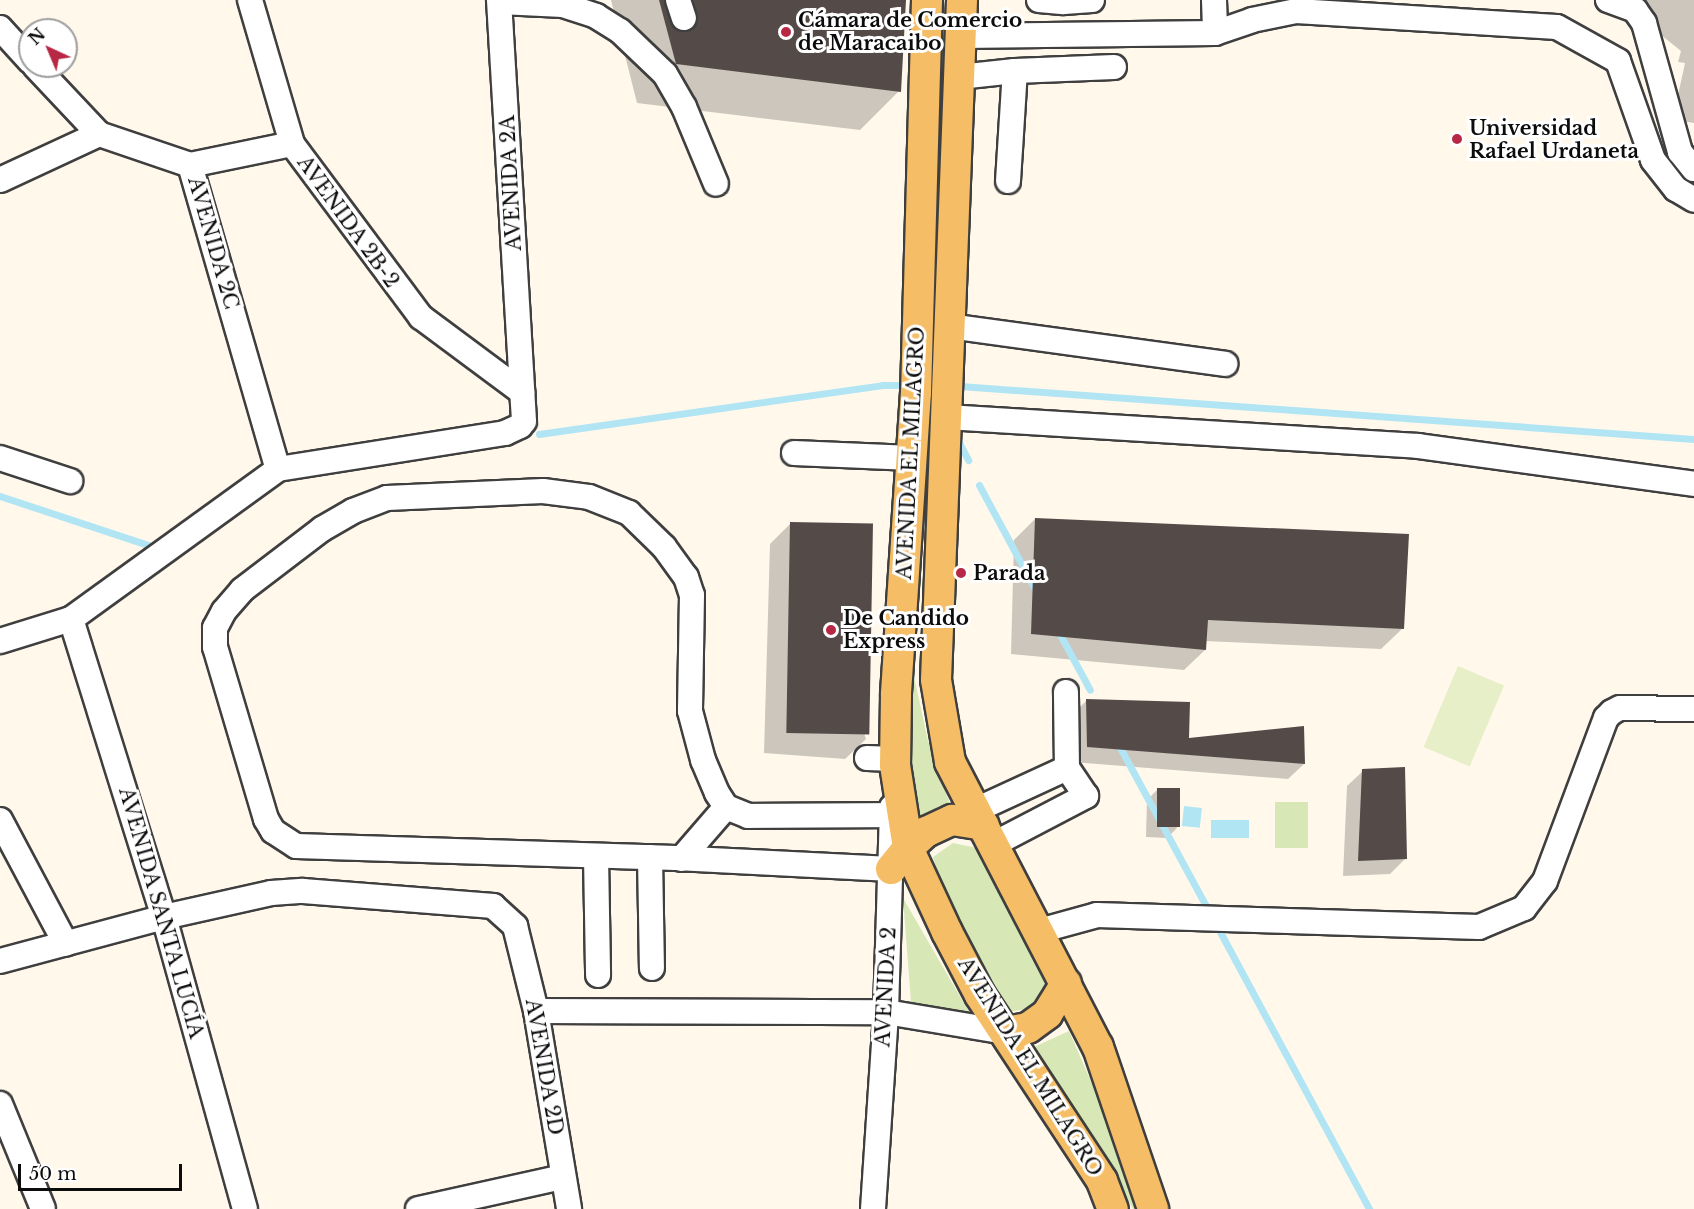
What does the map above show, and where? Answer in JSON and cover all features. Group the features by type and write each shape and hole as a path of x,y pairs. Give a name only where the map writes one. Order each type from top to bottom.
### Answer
{"main road":[{"name":"AVENIDA EL MILAGRO","path":"927,0 912,458 896,695 886,761 900,858 964,964 980,995 1102,1181 1113,1209"},
{"name":"AVENIDA EL MILAGRO","path":"962,0 936,680 950,762 1098,1047 1153,1209"},
{"path":"900,858 926,832 952,820 985,826"},
{"path":"1005,1032 1028,1028 1047,1014 1066,984"}],"street":[{"name":"AVENIDA 2B-2","path":"250,0 292,144 421,317 522,392"},
{"path":"1033,34 1037,0 1064,2 1092,0"},
{"path":"1214,0 1215,33"},
{"path":"1608,0 1635,10 1644,23 1680,152 1694,169"},
{"path":"500,1 563,5 596,16 621,31 665,74 684,107 717,184"},
{"name":"AVENIDA 2A","path":"278,469 513,430 524,421 500,1"},
{"path":"961,36 1215,33 1252,20 1296,11 1557,27 1618,61 1646,147 1661,174 1676,189 1694,200"},
{"path":"0,28 18,48"},
{"path":"1618,61 1629,56 1647,39"},
{"path":"958,77 1015,71 1114,67"},
{"path":"1008,181 1015,71"},
{"name":"AVENIDA 2C","path":"46,78 99,134 190,165 278,469"},
{"path":"0,180 99,134"},
{"path":"1646,147 1676,138"},
{"path":"190,165 292,144"},
{"path":"949,326 1225,364"},
{"path":"946,417 1418,446 1694,484"},
{"path":"794,453 912,458"},
{"path":"0,458 70,482"},
{"path":"0,641 71,619 278,469"},
{"path":"892,815 748,816 726,807 717,793 703,760 690,711 692,595 686,577 664,547 629,513 589,497 543,491 387,498 352,511 322,529 242,590 224,611 215,628 215,647 266,819 273,831 296,846 681,859 900,858"},
{"name":"AVENIDA SANTA LUCÍA","path":"71,619 164,917 245,1209"},
{"path":"985,826 1086,796 1067,768 1066,692"},
{"path":"1039,931 1097,915 1479,927 1524,908 1545,881 1606,718 1620,708 1694,710"},
{"name":"AVENIDA 2","path":"873,1209 886,1012 900,858 886,761"},
{"path":"985,826 1067,768"},
{"path":"681,859 726,807"},
{"path":"0,820 66,944"},
{"path":"596,856 598,975"},
{"path":"650,857 652,968"},
{"name":"AVENIDA 2D","path":"164,917 271,893 303,891 493,906 515,926 536,1011 569,1209"},
{"path":"0,962 164,917"},
{"path":"536,1011 886,1012 1005,1032"},
{"path":"0,1104 43,1209"},
{"path":"418,1209 562,1177"}],"green space":[{"path":"1458,666 1504,686 1470,767 1424,747"},
{"path":"912,667 928,741 951,807 939,806 918,821 908,756"},
{"path":"1275,802 1308,802 1308,848 1275,848"},
{"path":"953,843 977,848 1052,982 1035,1008 1008,1012 944,895 933,857"},
{"path":"903,898 973,1019 912,1015"},
{"path":"1069,1031 1116,1139 1138,1209 1133,1209 1084,1123 1034,1047"}],"water":[{"path":"1184,806 1202,808 1200,828 1182,826"},
{"path":"1211,820 1249,820 1249,838 1211,838"}],"building":[{"name":"Cámara de Comercio de Maracaibo","path":"659,0 664,0 674,28 682,32 689,31 698,21 693,0 906,0 901,92 676,64"},
{"path":"1035,518 1409,534 1404,629 1208,620 1206,650 1031,634"},
{"path":"790,522 873,523 869,734 786,733"},
{"path":"1086,699 1190,702 1189,738 1304,726 1305,764 1087,747"},
{"path":"1405,767 1407,859 1358,861 1362,769"},
{"path":"1157,788 1180,788 1180,827 1157,827"}],"waterway":[{"path":"539,434 883,385 903,385"},
{"path":"960,386 1694,439"},
{"path":"957,439 968,460"},
{"path":"979,485 1036,591"},
{"path":"0,496 160,549"},
{"path":"1057,629 1090,690"},
{"path":"1117,742 1206,906"},
{"path":"1219,930 1369,1209"}],"place":[{"name":"Cámara de Comercio de Maracaibo","path":"786,32"},
{"name":"Universidad Rafael Urdaneta","path":"1457,139"},
{"name":"Parada","path":"961,573"},
{"name":"De Candido Express","path":"831,630"}]}
